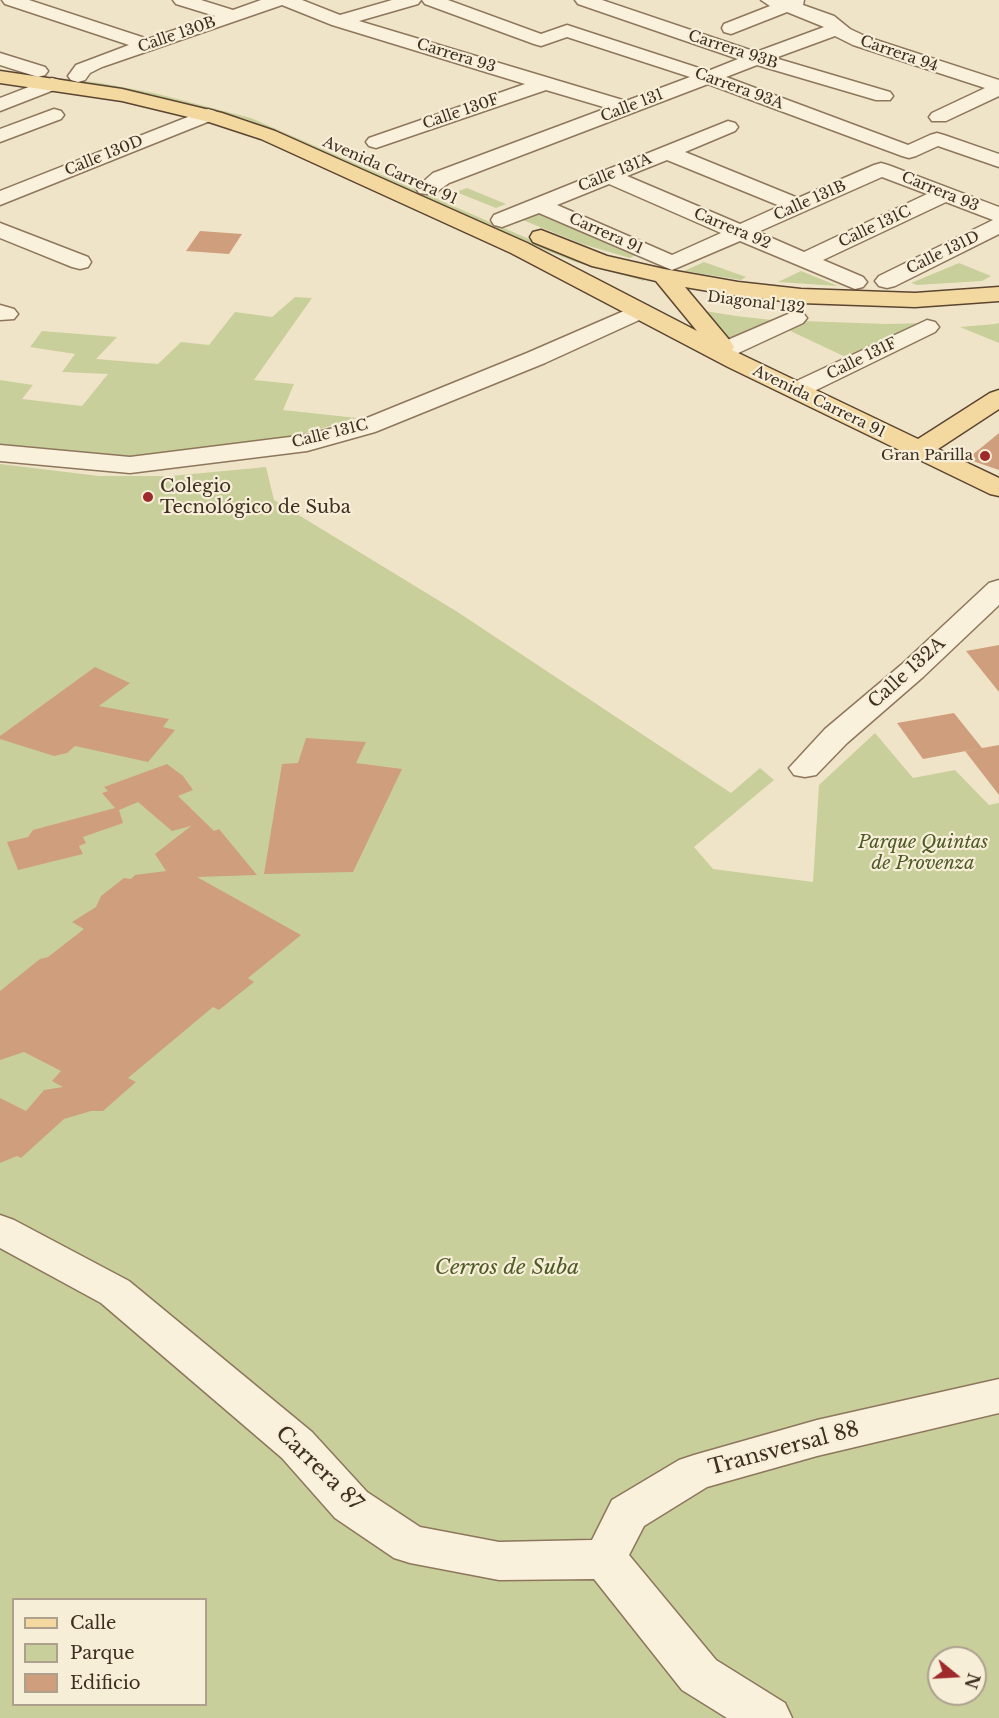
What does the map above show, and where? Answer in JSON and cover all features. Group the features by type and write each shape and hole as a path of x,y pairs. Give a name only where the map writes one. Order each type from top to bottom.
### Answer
{"main road":[{"name":"Avenida Carrera 91","path":"0,66 208,115 286,142 519,248 796,390 999,488"},
{"name":"Avenida Carrera 91","path":"0,77 78,76 172,92 236,108 326,142 427,188 590,257 671,277 731,356"},
{"name":"Diagonal 132","path":"519,248 601,276 671,277 738,289 838,298 915,300 999,294"},
{"name":"Diagonal 132","path":"671,277 750,304 820,310 906,313 999,309"},
{"path":"919,450 999,398"}],"street":[{"path":"11,0 148,45"},
{"path":"182,0 234,16"},
{"name":"Calle 130B","path":"78,76 91,64 287,0"},
{"name":"Carrera 93","path":"287,0 339,21 627,108"},
{"path":"339,21 412,0"},
{"name":"Carrera 93A","path":"431,0 541,40 567,32 708,77 909,152 936,139 999,161"},
{"name":"Carrera 93B","path":"584,0 756,59 883,96"},
{"path":"731,28 786,2"},
{"name":"Carrera 94","path":"786,2 827,20 851,37 873,46 999,88"},
{"name":"Calle 131","path":"427,188 441,178 838,28"},
{"path":"0,59 45,77"},
{"path":"0,105 45,77"},
{"name":"Calle 130F","path":"376,142 546,83"},
{"path":"939,117 999,88"},
{"path":"0,136 54,115"},
{"name":"Calle 130D","path":"0,199 208,115"},
{"name":"Calle 131A","path":"502,220 728,127"},
{"path":"666,152 798,206"},
{"name":"Carrera 93","path":"882,169 999,215"},
{"name":"Calle 131B","path":"671,277 740,232 882,169"},
{"name":"Carrera 92","path":"609,176 855,282"},
{"name":"Calle 131C","path":"805,260 945,194"},
{"name":"Carrera 91","path":"539,205 671,277"},
{"name":"Calle 131D","path":"887,281 999,225"},
{"path":"0,230 80,262"},
{"name":"Calle 131C","path":"0,453 130,465 307,443 366,427 536,358 640,311"},
{"path":"731,356 795,318"},
{"name":"Calle 131F","path":"796,390 927,327"},
{"name":"Calle 132A","path":"810,762 999,589"},
{"name":"Carrera 87","path":"0,1230 115,1292 297,1445 351,1505 410,1544 500,1561 605,1559"},
{"name":"Transversal 88","path":"605,1559 628,1513 694,1473 817,1438 999,1396"},
{"path":"605,1559 699,1675 768,1718"}],"green space":[{"path":"0,71 101,83 154,93 251,118 545,246 645,278 644,281 575,262 246,119 151,95"},
{"path":"467,188 506,204 496,208 456,192"},
{"path":"537,212 636,255 630,258 582,244 520,219"},
{"path":"704,262 746,277 741,280 684,271"},
{"path":"959,263 991,276 982,281 917,285 911,283"},
{"path":"801,271 838,286 778,282"},
{"path":"295,297 312,298 254,380 294,384 283,410 357,418 286,439 148,457 73,456 0,445 0,380 33,385 22,399 82,406 108,374 62,372 75,354 30,347 42,331 117,337 96,359 158,364 181,342 209,345 235,312 272,317"},
{"path":"699,310 736,316 781,321 729,344"},
{"path":"803,321 928,323 852,360 784,328"},
{"path":"999,323 999,343 960,327 995,324"},
{"name":"Cerros de Suba","path":"0,464 99,476 171,476 266,467 274,500 456,611 731,793 760,768 774,780 694,847 713,869 813,882 819,785 875,733 913,778 955,770 989,805 999,803 999,1718 0,1718"}],"building":[{"path":"200,231 242,234 229,254 186,251"},
{"name":"Gran Parilla","path":"999,433 999,470 967,459 982,447"},
{"path":"999,645 999,692 966,651"},
{"path":"95,667 130,683 99,706 169,719 163,727 175,730 148,762 75,746 67,753 54,756 0,739 0,736"},
{"path":"954,713 982,748 923,759 897,723"},
{"path":"306,738 366,742 356,763 402,769 353,872 264,874 282,764 298,763"},
{"path":"999,745 999,795 965,751"},
{"path":"167,764 183,776 193,790 178,796 214,831 219,829 257,875 197,877 301,935 248,978 254,982 219,1010 213,1007 128,1078 136,1082 103,1111 91,1111 64,1119 21,1158 17,1156 0,1163 0,1098 26,1111 44,1090 63,1087 52,1081 61,1071 24,1052 0,1060 0,991 40,959 48,957 84,929 72,922 96,907 101,896 124,878 131,879 135,875 166,871 155,854 191,826 172,831 138,802 119,810 123,823 83,837 86,843 79,846 83,854 18,870 7,842 28,837 33,830 115,808 102,793 108,791 104,787"}],"place":[{"name":"Gran Parilla","path":"985,456"},
{"name":"Colegio Tecnológico de Suba","path":"148,497"}],"park label":[{"name":"Parque Quintas de Provenza","path":"923,853"}]}
